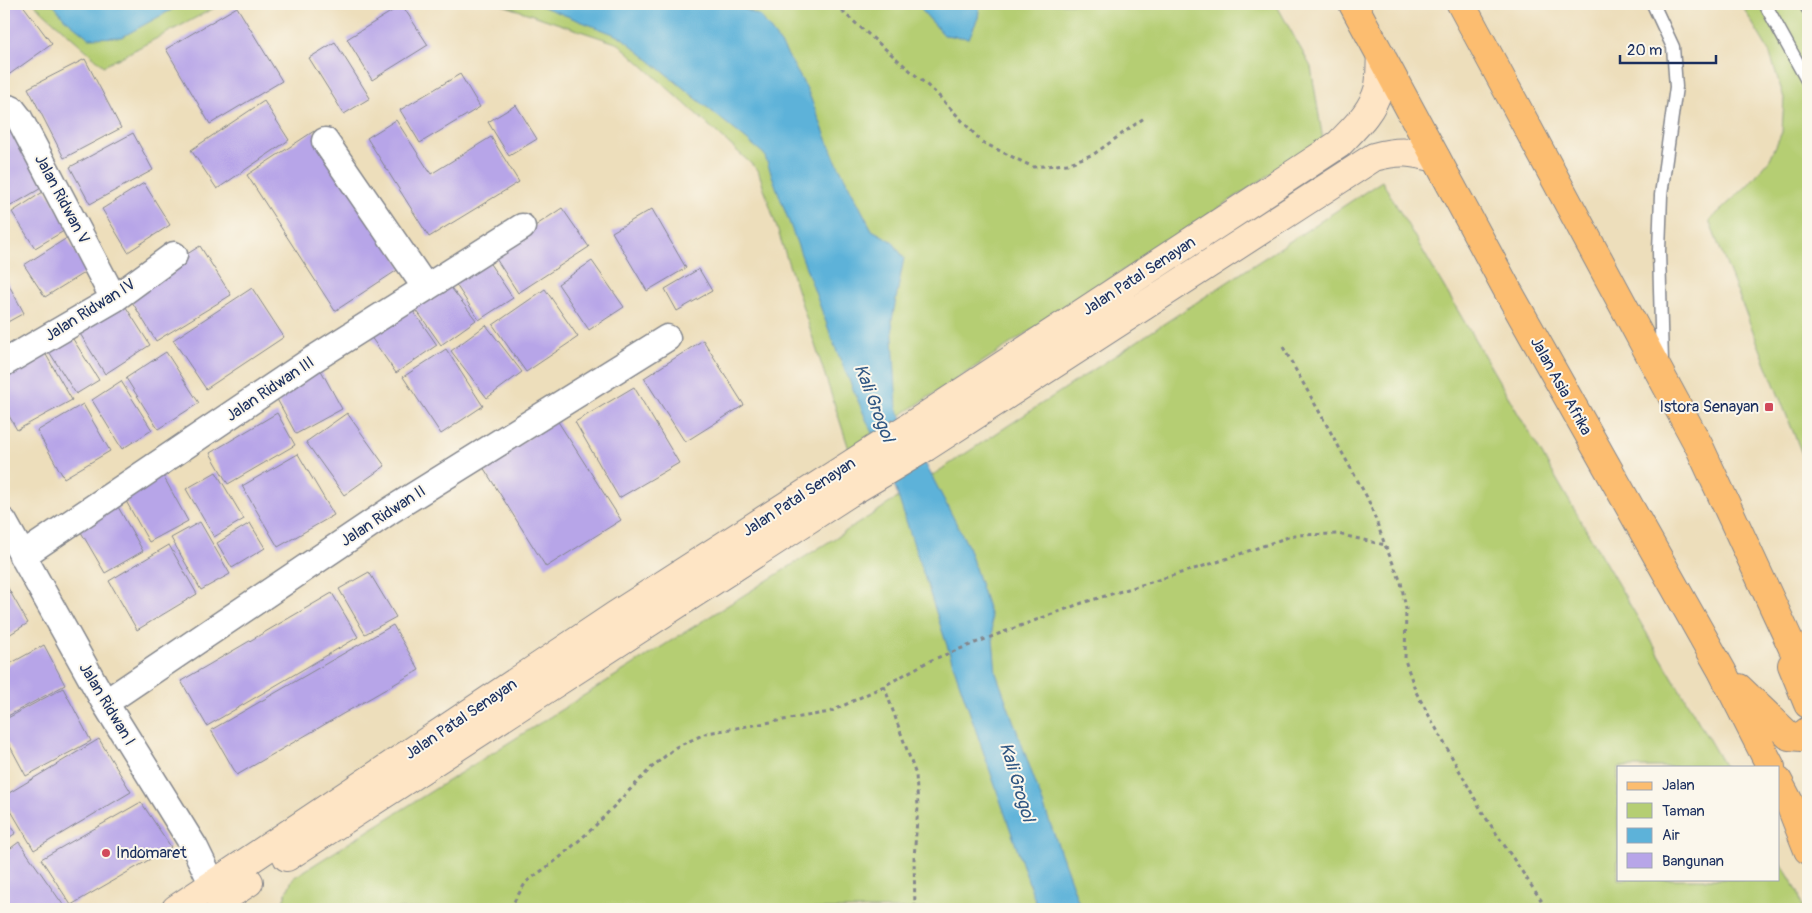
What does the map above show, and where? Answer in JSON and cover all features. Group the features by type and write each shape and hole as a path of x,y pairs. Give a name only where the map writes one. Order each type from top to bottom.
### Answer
{"main road":[{"name":"Jalan Asia Afrika","path":"1353,4 1508,291 1722,670 1770,766"},
{"path":"1461,4 1699,446 1808,681"},
{"name":"Jalan Patal Senayan","path":"919,436 1339,144 1357,126 1370,108 1379,90 1381,55"},
{"name":"Jalan Patal Senayan","path":"176,909 219,898 844,482 1374,157 1393,152 1410,152 1436,158"},
{"path":"1755,565 1808,639"},
{"path":"1755,565 1796,677 1808,704"},
{"path":"1722,670 1789,736 1801,737 1808,731"},
{"path":"1784,791 1808,828"},
{"path":"1784,791 1808,850"}],"street":[{"name":"Jalan Ridwan V","path":"4,107 12,109 19,118 114,299"},
{"path":"325,141 426,288"},
{"name":"Jalan Ridwan III","path":"22,556 312,360 522,227"},
{"name":"Jalan Ridwan IV","path":"4,363 114,299 174,254"},
{"name":"Jalan Ridwan II","path":"105,703 391,510 667,338"},
{"name":"Jalan Ridwan I","path":"4,522 105,703 195,848 219,898"}],"lane":[{"path":"1652,4 1672,47 1676,87 1661,194 1659,251 1662,378"},
{"path":"1765,4 1808,82"},
{"path":"1805,4 1808,9"}],"path":[{"path":"838,4 844,12 936,93 982,142 1033,167 1067,164 1094,154 1144,118"},
{"path":"1283,347 1368,500 1401,582 1406,609 1405,660 1416,692 1484,815 1546,909"},
{"path":"512,909 512,905 526,882 558,859 592,829 651,768 676,747 707,733 830,712 884,686 929,661 1001,633 1082,603 1217,562 1294,535 1338,534 1385,545"},
{"path":"884,686 916,775 918,807 914,858 915,909"}],"green space":[{"path":"34,4 222,4 104,66"},
{"path":"500,4 1276,4 1311,67 1323,140 849,449 758,170 619,44"},
{"path":"1741,4 1808,4 1808,469 1709,221 1748,185 1770,159 1782,132 1784,98 1769,51"},
{"path":"1382,181 1724,766 1617,766 1617,880 1780,880 1780,861 1798,892 1803,909 279,909 293,878 870,516"}],"water":[{"path":"53,4 182,4 122,37 89,38 64,18"},
{"name":"Kali Grogol","path":"536,4 734,4 760,16 783,47 807,89 835,159 872,230 892,241 904,258 892,320 897,409 968,546 991,617 996,673 1081,909 1038,909 958,679 894,484 837,352 764,154 621,37"},
{"path":"919,4 980,4 978,18 969,38 944,35 924,13"}],"building":[{"path":"4,4 22,4 52,44 7,76 4,71"},
{"path":"402,5 428,45 372,80 347,39"},
{"path":"237,7 282,81 210,124 166,49"},
{"path":"335,42 370,98 344,114 309,58"},
{"path":"85,59 121,128 64,158 28,88"},
{"path":"460,74 480,107 420,143 400,110"},
{"path":"264,101 289,140 217,189 191,150"},
{"path":"516,105 537,139 509,156 488,122"},
{"path":"4,108 48,184 4,210"},
{"path":"396,120 431,174 491,137 519,182 429,237 367,138"},
{"path":"314,131 402,267 335,311 247,175"},
{"path":"133,133 153,170 90,204 70,167"},
{"path":"144,183 170,225 128,252 102,209"},
{"path":"46,190 69,228 35,248 12,212"},
{"path":"562,208 589,247 518,293 493,254"},
{"path":"652,209 686,268 647,291 612,232"},
{"path":"67,238 87,271 45,297 24,265"},
{"path":"200,246 231,295 156,341 126,292"},
{"path":"484,255 513,298 479,320 451,277"},
{"path":"592,261 624,307 589,330 558,284"},
{"path":"699,269 712,291 677,311 665,289"},
{"path":"4,276 24,313 4,324"},
{"path":"445,280 476,320 441,345 410,301"},
{"path":"252,288 284,337 206,389 173,340"},
{"path":"545,289 578,337 526,372 493,325"},
{"path":"407,302 437,345 396,373 366,330"},
{"path":"124,304 150,345 105,374 79,332"},
{"path":"486,325 522,372 487,398 451,351"},
{"path":"71,336 99,380 76,394 48,350"},
{"path":"703,340 744,405 685,442 644,378"},
{"path":"446,349 483,406 441,434 403,377"},
{"path":"166,352 199,403 158,429 126,378"},
{"path":"45,353 72,400 17,430 4,407 4,375"},
{"path":"317,363 342,409 296,434 272,390"},
{"path":"121,381 152,430 122,449 92,400"},
{"path":"634,387 679,463 619,498 575,422"},
{"path":"83,404 110,451 64,478 37,431"},
{"path":"277,413 295,445 228,484 210,453"},
{"path":"347,413 385,466 344,495 306,442"},
{"path":"557,420 621,520 546,567 483,467"},
{"path":"298,454 334,515 278,547 242,486"},
{"path":"161,472 188,521 149,542 122,494"},
{"path":"216,472 244,519 214,537 186,489"},
{"path":"117,505 143,551 105,573 78,527"},
{"path":"200,522 230,574 201,590 171,538"},
{"path":"250,523 265,548 232,568 217,543"},
{"path":"169,545 197,594 137,630 109,581"},
{"path":"369,572 396,617 365,634 339,589"},
{"path":"4,581 28,623 4,638"},
{"path":"332,593 358,637 207,726 181,681"},
{"path":"393,625 419,670 237,775 211,730"},
{"path":"44,645 65,685 4,718 4,667"},
{"path":"63,688 91,741 26,776 4,735 4,720"},
{"path":"99,739 131,792 34,850 4,796"},
{"name":"Indomaret","path":"141,802 171,847 71,905 41,859"},
{"path":"4,815 16,833 4,841"},
{"path":"19,842 66,909 4,909 4,853"}],"place":[{"name":"Istora Senayan","path":"1769,407"},
{"name":"Indomaret","path":"106,853"}]}
